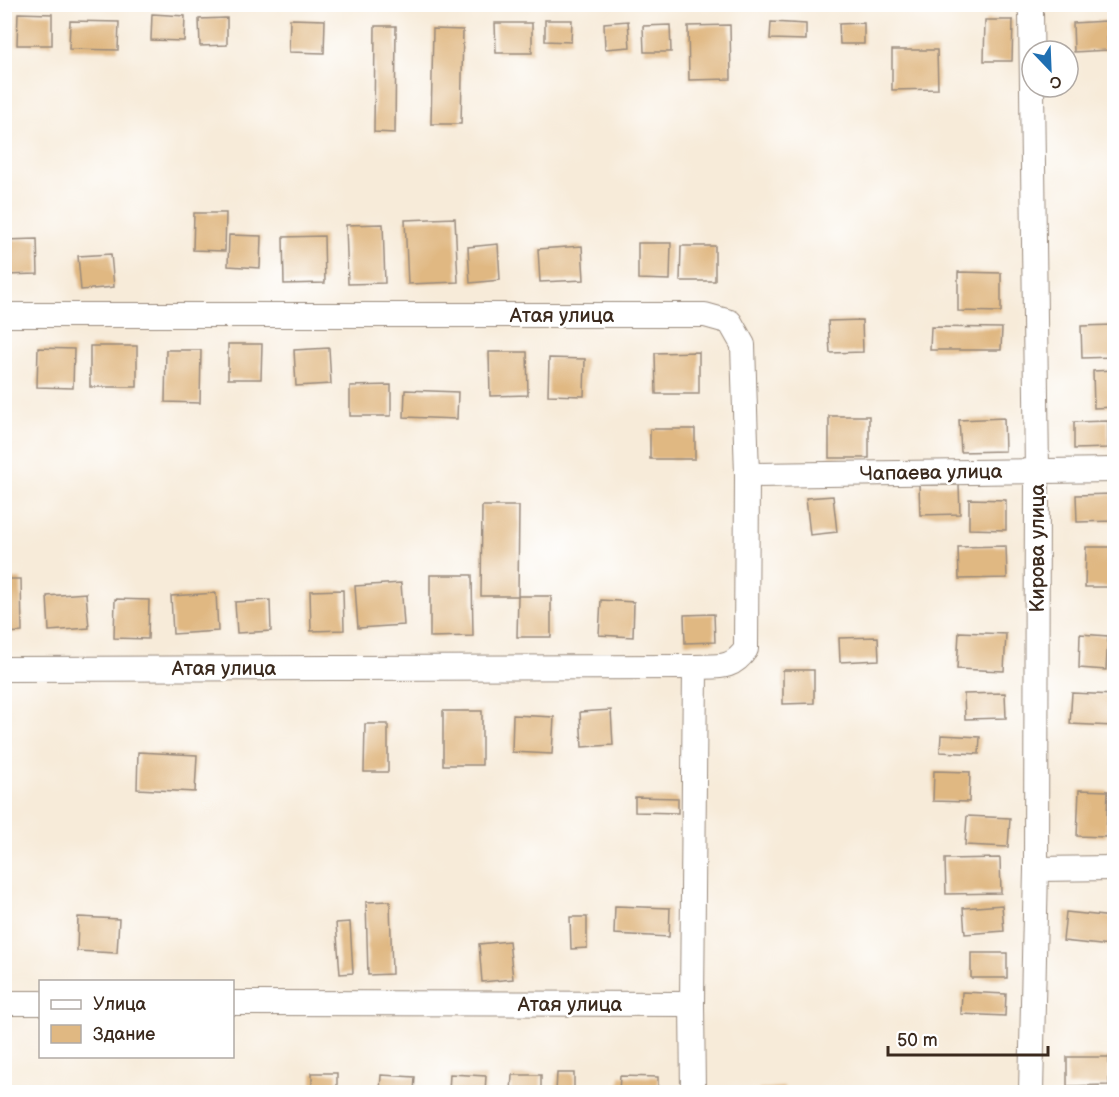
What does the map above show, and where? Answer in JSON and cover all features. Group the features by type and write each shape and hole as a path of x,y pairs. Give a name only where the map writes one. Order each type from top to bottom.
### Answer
{"street":[{"name":"Кирова улица","path":"1028,4 1031,12 1037,471 1036,868 1031,1092"},
{"name":"Атая улица","path":"4,315 705,315 730,322 742,345 747,475 746,649 740,659 727,666 4,669"},
{"name":"Чапаева улица","path":"747,475 1114,470"},
{"path":"693,1092 695,667"},
{"path":"1036,868 1114,868"},
{"path":"4,1003 39,1003"},
{"name":"Атая улица","path":"234,1003 692,1004"}],"building":[{"path":"18,13 52,14 52,45 17,45"},
{"path":"152,14 185,16 184,41 151,40"},
{"path":"227,18 227,45 200,46 199,19"},
{"path":"290,19 325,20 324,53 289,52"},
{"path":"545,20 572,20 571,42 545,41"},
{"path":"985,20 1013,20 1012,61 984,61"},
{"path":"70,21 119,22 118,50 69,49"},
{"path":"628,21 630,47 605,49 604,23"},
{"path":"1106,21 1108,50 1080,52 1080,39 1074,39 1073,23"},
{"path":"771,22 806,24 806,40 770,39"},
{"path":"495,23 532,23 532,53 496,53"},
{"path":"864,23 864,44 840,44 839,24"},
{"path":"670,25 671,52 644,52 643,26"},
{"path":"730,25 731,79 689,80 688,26"},
{"path":"375,26 396,26 395,133 374,132"},
{"path":"433,29 463,30 461,124 431,124"},
{"path":"892,50 937,50 938,89 892,90"},
{"path":"194,213 226,213 225,251 193,250"},
{"path":"455,218 458,282 408,284 405,220"},
{"path":"383,224 385,283 348,284 346,225"},
{"path":"229,235 261,236 260,268 228,266"},
{"path":"324,236 325,283 284,284 283,237"},
{"path":"37,239 38,274 4,275 4,240"},
{"path":"638,243 671,243 670,280 638,279"},
{"path":"498,244 500,280 470,283 468,247"},
{"path":"582,246 584,280 540,282 538,249"},
{"path":"681,246 715,246 715,281 680,281"},
{"path":"111,254 114,287 81,290 78,256"},
{"path":"958,272 1001,273 1001,312 958,311"},
{"path":"862,320 863,352 830,353 828,321"},
{"path":"1114,325 1114,357 1082,358 1081,326"},
{"path":"931,327 1002,328 1001,350 930,350"},
{"path":"228,344 262,344 261,379 228,379"},
{"path":"90,346 137,346 137,387 90,387"},
{"path":"38,348 74,349 73,388 37,387"},
{"path":"329,348 331,384 296,386 294,350"},
{"path":"166,350 201,350 200,403 165,402"},
{"path":"489,352 527,352 528,395 490,396"},
{"path":"699,352 699,394 656,394 655,353"},
{"path":"4,356 9,356 9,388 4,388"},
{"path":"549,358 585,359 584,396 548,395"},
{"path":"1114,370 1114,407 1094,408 1093,371"},
{"path":"391,385 391,416 350,416 350,386"},
{"path":"405,390 458,392 457,419 404,417"},
{"path":"829,416 869,416 869,458 829,458"},
{"path":"1004,418 1005,451 961,452 959,420"},
{"path":"1108,421 1108,448 1074,449 1074,422"},
{"path":"650,429 695,429 695,459 650,459"},
{"path":"919,485 959,485 960,514 920,515"},
{"path":"1113,494 1114,521 1077,522 1076,495"},
{"path":"833,496 837,532 810,535 806,498"},
{"path":"969,499 1006,500 1006,530 969,529"},
{"path":"482,506 519,506 518,596 481,596"},
{"path":"1006,546 1007,578 959,579 958,547"},
{"path":"1086,547 1110,547 1109,587 1085,587"},
{"path":"430,575 472,575 473,636 430,637"},
{"path":"4,579 21,579 22,632 4,633"},
{"path":"401,583 404,625 358,628 355,586"},
{"path":"343,590 344,630 311,631 310,591"},
{"path":"86,593 89,628 49,631 47,596"},
{"path":"216,593 218,631 173,634 171,596"},
{"path":"518,596 551,596 551,637 517,637"},
{"path":"115,599 149,600 148,639 114,638"},
{"path":"270,600 271,631 237,633 235,602"},
{"path":"601,600 634,602 633,637 599,635"},
{"path":"714,614 715,642 685,643 684,615"},
{"path":"959,632 1006,634 1004,671 957,669"},
{"path":"1080,634 1108,636 1106,670 1079,668"},
{"path":"878,637 879,660 840,662 839,638"},
{"path":"783,670 814,670 814,703 783,704"},
{"path":"1005,693 1006,718 965,719 964,694"},
{"path":"1072,693 1114,695 1114,726 1070,724"},
{"path":"611,710 613,745 582,747 580,712"},
{"path":"443,711 482,711 482,765 443,765"},
{"path":"513,715 554,717 552,754 512,752"},
{"path":"5,720 9,721 9,759 5,759"},
{"path":"365,724 388,724 388,772 364,772"},
{"path":"941,735 980,737 979,754 940,752"},
{"path":"138,752 197,755 195,792 137,789"},
{"path":"934,771 970,772 969,802 933,801"},
{"path":"1079,790 1108,791 1106,837 1077,836"},
{"path":"635,797 678,798 678,813 635,812"},
{"path":"967,816 1010,818 1008,847 965,845"},
{"path":"1000,858 1001,893 946,894 945,859"},
{"path":"390,901 392,974 368,975 366,902"},
{"path":"1002,905 1004,931 965,934 963,908"},
{"path":"615,906 670,908 669,937 614,934"},
{"path":"1066,912 1113,917 1110,946 1063,941"},
{"path":"78,917 119,919 117,953 77,951"},
{"path":"570,917 587,917 587,948 571,949"},
{"path":"350,922 353,973 340,974 336,923"},
{"path":"509,941 513,979 482,982 479,944"},
{"path":"971,953 1007,953 1007,978 971,978"},
{"path":"962,992 1006,994 1005,1016 961,1014"},
{"path":"1067,1057 1109,1057 1109,1085 1067,1086"},
{"path":"312,1073 337,1073 337,1092 312,1092"},
{"path":"557,1073 574,1073 574,1092 556,1092"},
{"path":"450,1074 486,1076 485,1092 449,1092"},
{"path":"381,1075 415,1077 414,1092 380,1092"},
{"path":"512,1075 541,1075 541,1092 511,1092"},
{"path":"620,1076 658,1077 658,1092 619,1092"},
{"path":"784,1087 784,1092 759,1092 759,1089"}]}
